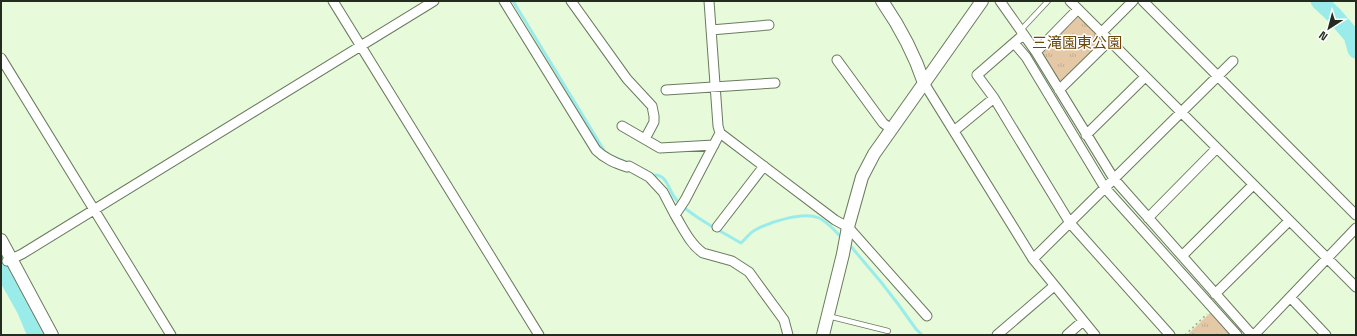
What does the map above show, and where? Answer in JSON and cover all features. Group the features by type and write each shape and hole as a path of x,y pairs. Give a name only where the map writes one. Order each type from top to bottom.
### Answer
{"street":[{"path":"333,1 539,335"},
{"path":"9,260 434,1"},
{"path":"504,1 596,150 610,162 627,167 629,166 649,177 663,192 676,212 686,234 699,250 703,253 732,261 749,272 784,320 788,335"},
{"path":"571,1 627,79 652,106 654,122 645,140"},
{"path":"710,1 715,87 718,126 720,133 847,230 927,316"},
{"path":"882,1 917,61 924,83 1033,259 1095,335"},
{"path":"823,335 847,230 862,177 874,154 891,129 982,1"},
{"path":"1000,1 1036,52 1114,179 1253,335 1356,228"},
{"path":"1070,1 1356,287"},
{"path":"1102,32 1133,1"},
{"path":"1143,1 1356,215"},
{"path":"1036,52 1078,9"},
{"path":"711,30 769,26"},
{"path":"1022,33 1014,43 977,75 994,98 1070,223 1170,335"},
{"path":"1059,90 1109,41"},
{"path":"1014,43 1026,57 1105,188 1237,335"},
{"path":"1,58 170,335"},
{"path":"838,60 863,97 883,123 891,129"},
{"path":"1033,259 1234,61"},
{"path":"1086,135 1145,77"},
{"path":"666,90 775,83"},
{"path":"954,131 994,98"},
{"path":"622,126 660,148 714,145"},
{"path":"676,212 685,200 720,133"},
{"path":"1148,218 1217,148"},
{"path":"717,227 764,166"},
{"path":"1182,256 1253,185"},
{"path":"1215,294 1289,221"},
{"path":"1,240 9,260 52,335"},
{"path":"997,335 1054,286"},
{"path":"1290,297 1326,335"},
{"path":"1067,335 1083,322"}],"lane":[{"path":"1022,33 1048,1"},
{"path":"828,316 888,331"}],"path":[{"path":"1185,335 1213,308"}],"green space":[{"name":"三滝園東公園","path":"1075,16 1081,16 1102,39 1102,43 1061,83 1058,82 1041,54 1041,50"},
{"path":"1212,311 1233,335 1187,335"}],"waterway":[{"path":"513,1 605,152 608,154"},
{"path":"1319,1 1334,15 1352,36 1356,50"},
{"path":"613,157 626,162"},
{"path":"655,175 664,179 673,195 685,208 741,243 751,233 761,227 787,218 804,216 819,218 842,238"},
{"path":"848,243 881,282 922,335"},
{"path":"1,266 25,309 36,335"}]}
